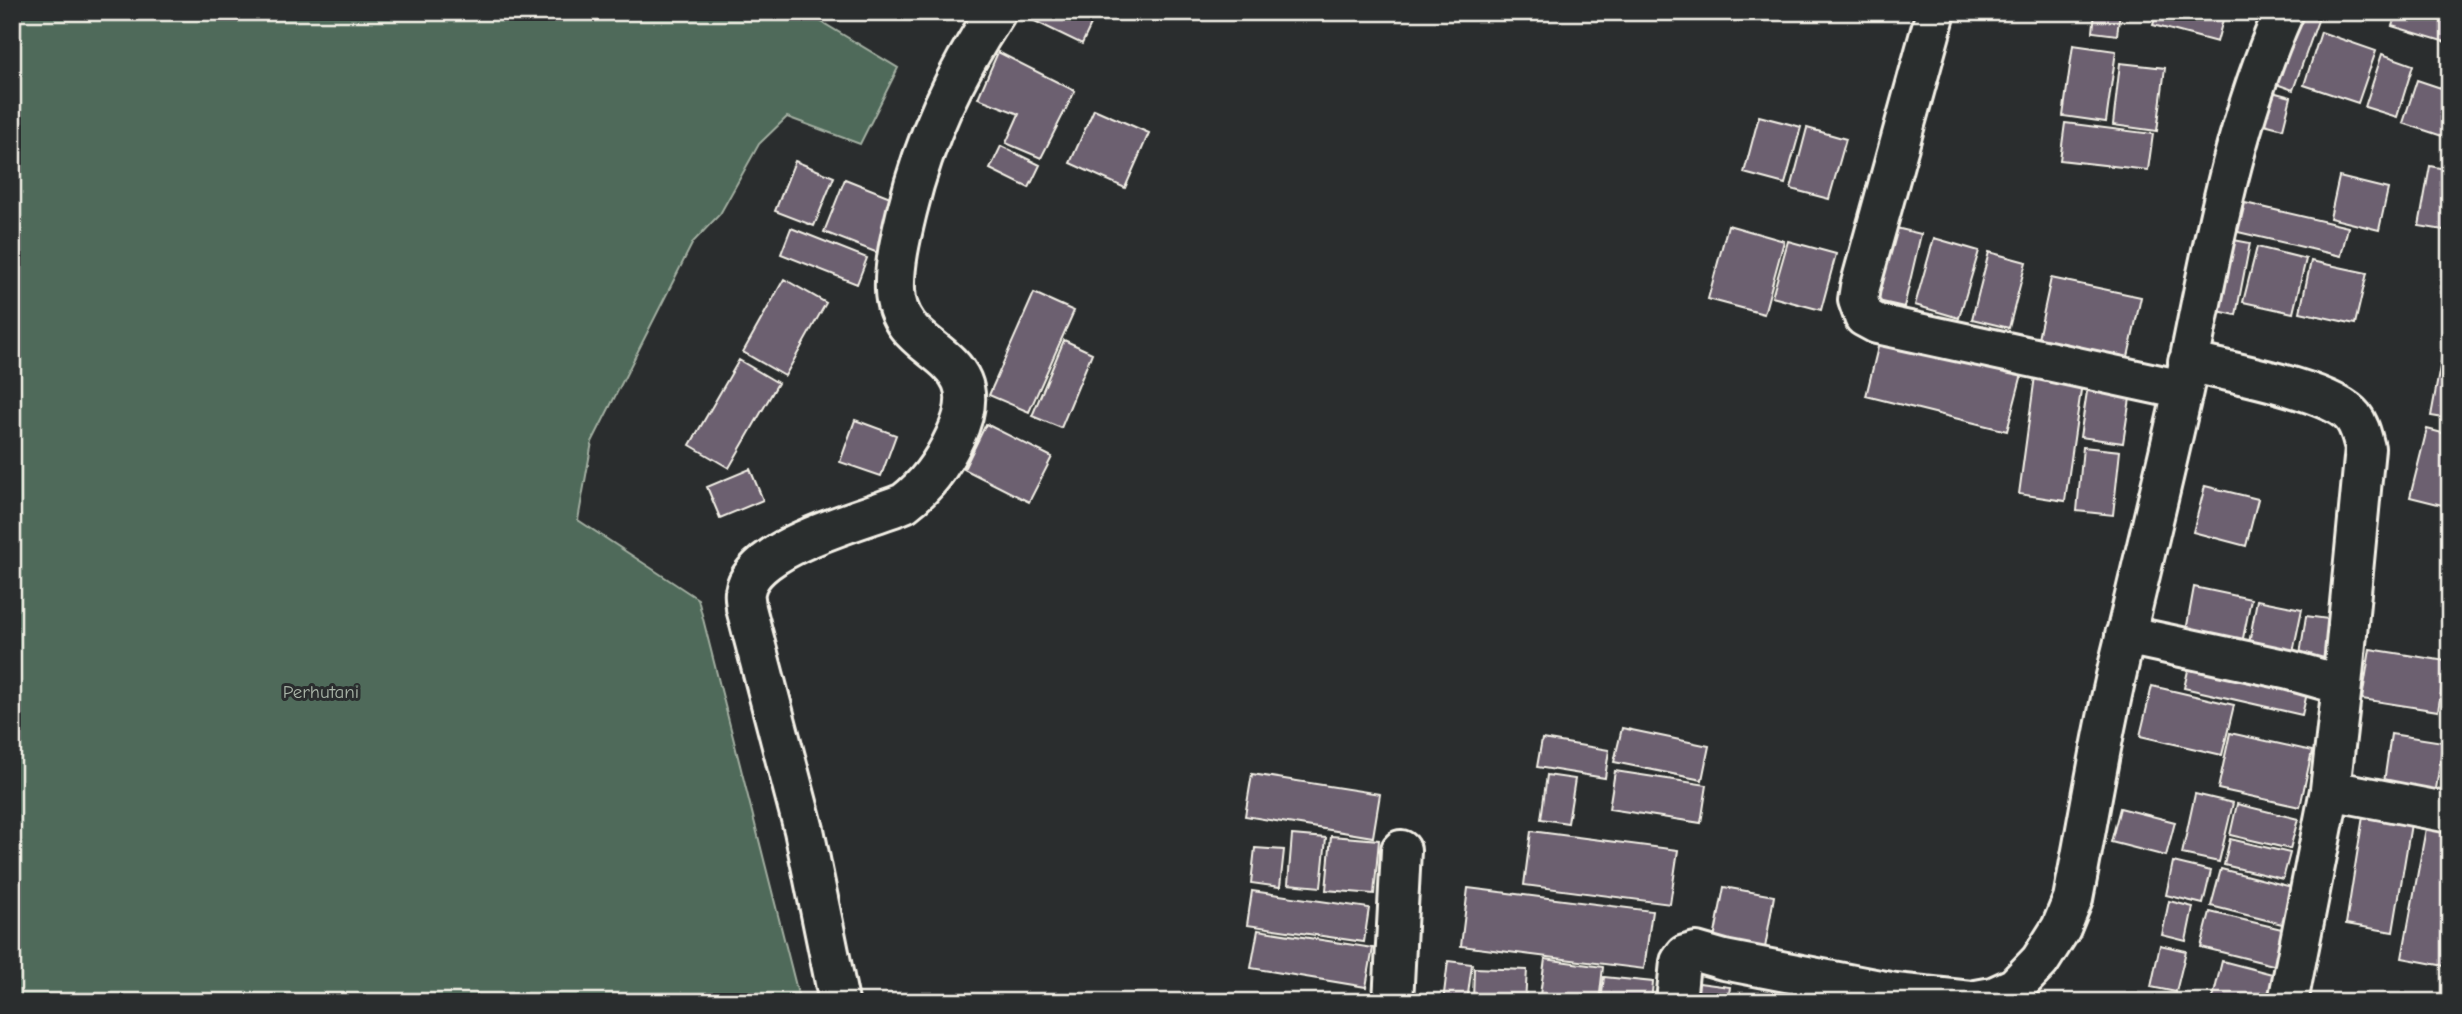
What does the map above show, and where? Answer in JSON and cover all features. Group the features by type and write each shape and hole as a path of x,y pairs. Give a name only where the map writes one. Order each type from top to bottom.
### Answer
{"street":[{"path":"839,1002 804,830 746,608 745,592 763,562 787,548 904,503 920,492 946,456 961,424 967,400 963,382 953,366 915,335 905,322 897,308 895,289 902,231 915,178 931,130 951,86 996,12"},
{"path":"1936,12 1860,288 1858,300 1864,317 1877,324 2185,376 2300,390 2333,402 2352,415 2359,427 2365,448 2330,790 2288,1002"},
{"path":"1676,1002 1680,962 1690,952 1895,993 1971,1001 1993,997 2015,987 2040,961 2061,928 2073,899 2125,635 2144,567 2223,202 2246,113 2270,42 2284,12"},
{"path":"2125,635 2289,670 2342,685"},
{"path":"2330,790 2450,813"},
{"path":"1393,1002 1401,850"}],"green space":[{"name":"Perhutani","path":"12,12 805,12 898,68 860,144 787,117 759,144 720,214 693,242 592,442 578,520 698,599 800,1002 12,1002"}],"building":[{"path":"1016,12 1097,12 1082,44"},
{"path":"2095,12 2120,12 2117,35 2093,32"},
{"path":"2157,12 2225,12 2217,42 2153,25"},
{"path":"2286,12 2321,12 2293,90 2262,79"},
{"path":"2397,12 2450,12 2449,43 2392,26"},
{"path":"2321,32 2376,51 2358,103 2304,85"},
{"path":"2073,45 2116,51 2106,122 2063,116"},
{"path":"998,52 1075,91 1041,158 1006,143 1019,114 978,98"},
{"path":"2382,54 2413,65 2397,117 2365,107"},
{"path":"2120,63 2165,68 2157,131 2113,125"},
{"path":"2417,80 2450,91 2450,111 2442,136 2403,123"},
{"path":"2257,88 2291,97 2283,129 2249,120"},
{"path":"1094,109 1149,133 1125,188 1070,163"},
{"path":"1759,116 1801,127 1785,184 1744,173"},
{"path":"2065,123 2153,134 2148,170 2060,160"},
{"path":"1807,128 1846,139 1829,199 1791,189"},
{"path":"1001,146 1040,165 1029,188 990,169"},
{"path":"795,161 834,177 814,226 775,211"},
{"path":"2430,166 2450,170 2450,231 2419,226"},
{"path":"2339,177 2388,189 2379,230 2330,218"},
{"path":"845,179 903,202 883,255 824,232"},
{"path":"2245,203 2348,227 2341,256 2238,232"},
{"path":"1728,225 1784,241 1764,314 1708,299"},
{"path":"791,228 867,258 857,284 781,254"},
{"path":"1896,228 1921,234 1904,307 1878,301"},
{"path":"1934,238 1979,251 1959,318 1915,305"},
{"path":"2223,238 2250,243 2236,315 2209,309"},
{"path":"1788,241 1836,254 1821,310 1772,297"},
{"path":"2257,247 2306,259 2293,313 2243,302"},
{"path":"1989,252 2026,262 2009,328 1972,319"},
{"path":"2311,261 2367,273 2355,324 2300,312"},
{"path":"2051,278 2141,297 2126,366 2036,348"},
{"path":"784,279 826,303 785,376 743,352"},
{"path":"1034,293 1074,311 1029,412 989,395"},
{"path":"2446,334 2450,334 2450,419 2431,416"},
{"path":"1880,339 2022,374 2007,431 1866,396"},
{"path":"1064,340 1092,353 1061,428 1032,416"},
{"path":"739,360 778,383 729,468 690,445"},
{"path":"2035,376 2082,383 2065,501 2019,494"},
{"path":"2088,385 2131,392 2123,443 2080,437"},
{"path":"855,420 896,435 881,476 840,462"},
{"path":"986,424 1052,457 1029,502 964,469"},
{"path":"2427,429 2450,435 2450,507 2410,497"},
{"path":"2083,447 2120,451 2113,515 2077,511"},
{"path":"750,469 763,500 720,518 707,487"},
{"path":"2205,486 2258,499 2246,546 2193,532"},
{"path":"2194,587 2251,599 2240,653 2184,642"},
{"path":"2257,600 2302,609 2291,662 2247,654"},
{"path":"2306,616 2336,620 2327,672 2298,667"},
{"path":"2370,649 2446,661 2438,711 2362,699"},
{"path":"2192,653 2310,680 2302,715 2184,688"},
{"path":"2152,686 2234,705 2222,755 2140,736"},
{"path":"1622,728 1709,746 1702,780 1614,762"},
{"path":"2230,733 2312,751 2300,807 2218,789"},
{"path":"2391,734 2443,742 2435,796 2383,789"},
{"path":"1542,739 1609,750 1605,778 1537,767"},
{"path":"1615,771 1707,785 1701,823 1609,809"},
{"path":"1252,774 1380,794 1373,837 1245,816"},
{"path":"1547,775 1575,779 1568,823 1541,819"},
{"path":"2195,794 2233,803 2219,862 2182,854"},
{"path":"2237,804 2298,819 2290,849 2230,835"},
{"path":"2120,808 2175,822 2166,856 2111,842"},
{"path":"2364,810 2412,818 2393,932 2346,924"},
{"path":"2427,823 2450,828 2450,967 2402,958"},
{"path":"1531,831 1678,850 1670,904 1524,885"},
{"path":"1292,835 1326,838 1321,887 1288,884"},
{"path":"1331,836 1379,840 1374,894 1326,890"},
{"path":"2230,839 2290,853 2283,879 2224,865"},
{"path":"1255,848 1284,850 1280,887 1251,883"},
{"path":"2173,862 2211,871 2203,904 2166,895"},
{"path":"2221,869 2296,888 2286,925 2211,906"},
{"path":"1724,887 1774,896 1765,948 1714,939"},
{"path":"1468,888 1652,911 1644,969 1461,946"},
{"path":"1252,891 1369,908 1364,942 1247,925"},
{"path":"2169,901 2193,907 2186,941 2162,935"},
{"path":"2210,912 2286,930 2277,966 2201,947"},
{"path":"1258,930 1373,948 1366,987 1251,968"},
{"path":"2160,945 2186,951 2176,992 2151,987"},
{"path":"1545,959 1603,967 1599,1002 1539,1002"},
{"path":"1448,961 1472,964 1467,1002 1443,1002"},
{"path":"2222,961 2276,975 2270,1002 2212,1002"},
{"path":"1474,968 1527,970 1525,1002 1473,1002"},
{"path":"1604,977 1653,982 1651,1002 1601,1002"},
{"path":"1699,983 1730,987 1728,1002 1696,1002"}]}
